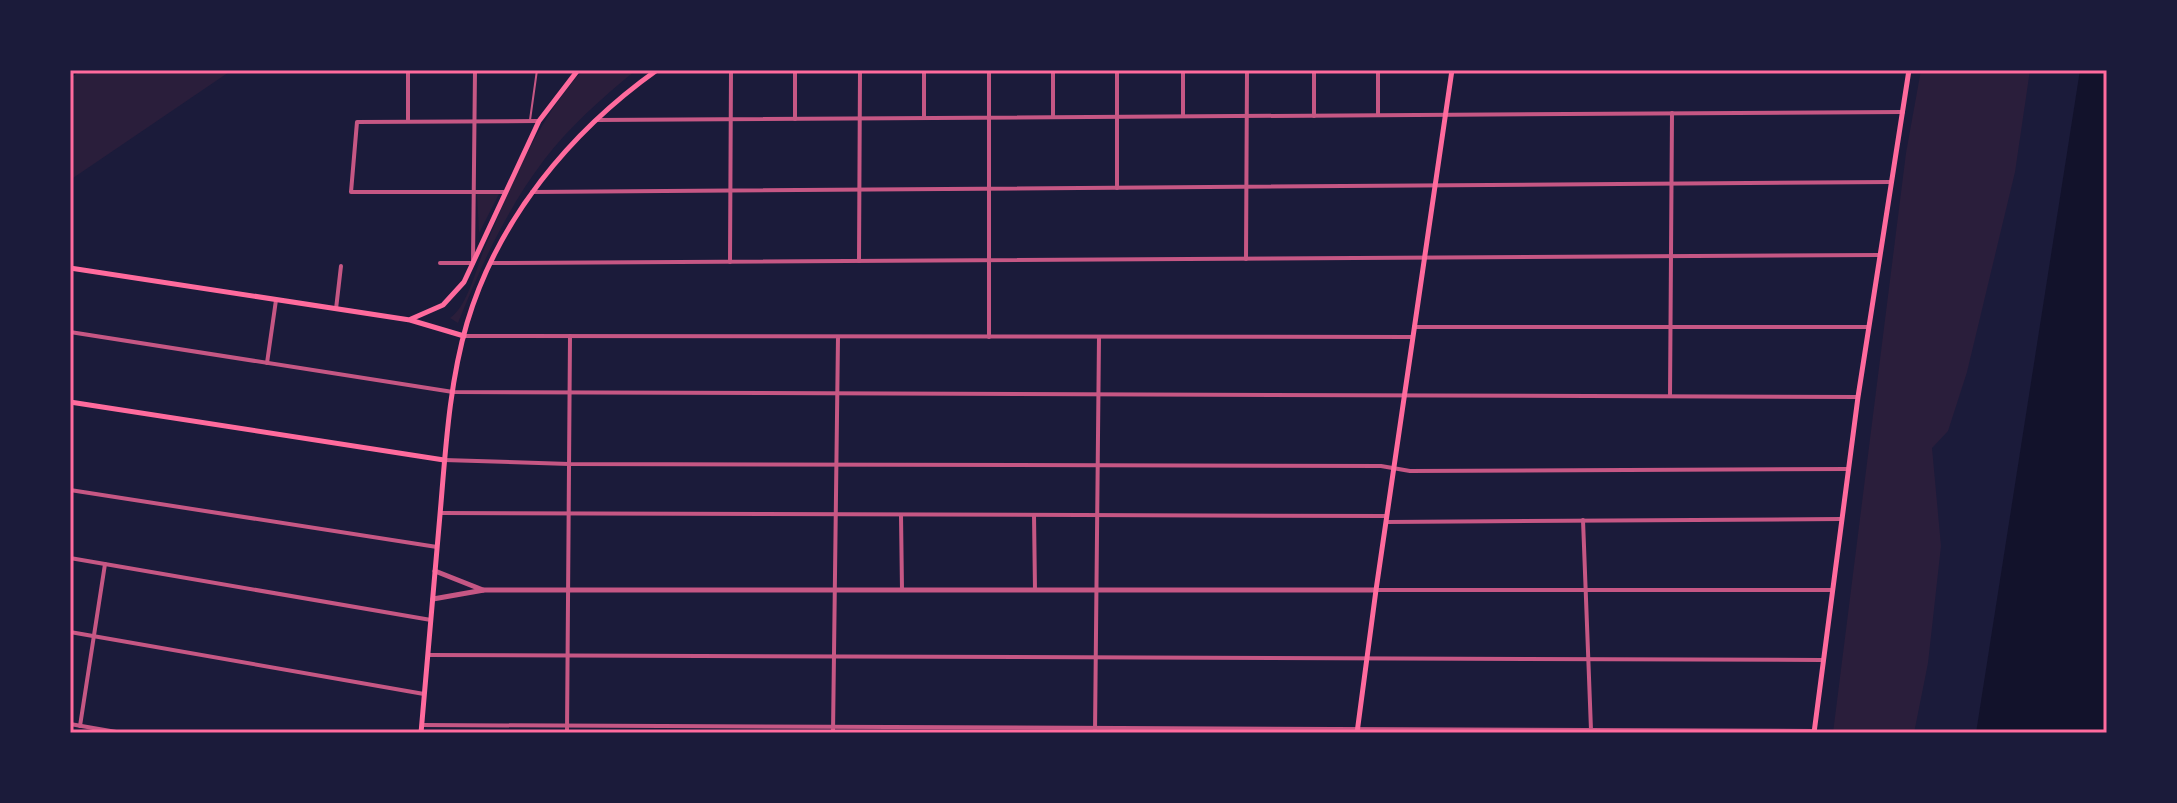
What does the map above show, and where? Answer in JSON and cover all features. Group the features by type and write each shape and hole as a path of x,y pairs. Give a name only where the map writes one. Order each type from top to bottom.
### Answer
{"main road":[{"path":"410,320 443,305 464,282 539,121 578,70"},
{"path":"421,733 444,460 464,336 491,263 532,192 594,120 657,70"},
{"path":"1358,731 1452,70"},
{"path":"1814,732 1858,397 1909,70"},
{"path":"70,268 410,320 464,336"},
{"path":"70,402 444,460"}],"street":[{"path":"440,263 473,263 475,70"},
{"path":"730,262 731,70"},
{"path":"795,70 795,119"},
{"path":"859,261 860,70"},
{"path":"924,70 924,118"},
{"path":"989,70 989,337"},
{"path":"1053,70 1053,117"},
{"path":"1117,70 1117,188"},
{"path":"1183,70 1183,116"},
{"path":"1246,259 1247,70"},
{"path":"1314,70 1314,116"},
{"path":"1378,70 1378,115"},
{"path":"408,71 408,121"},
{"path":"594,120 1903,112"},
{"path":"1670,396 1672,113"},
{"path":"505,192 351,192 357,122 539,121"},
{"path":"532,192 1891,182"},
{"path":"491,263 1880,255"},
{"path":"336,309 341,266"},
{"path":"267,363 276,300"},
{"path":"1414,327 1869,327"},
{"path":"70,332 453,392 1858,397"},
{"path":"464,336 1412,337"},
{"path":"567,733 570,336"},
{"path":"833,730 838,337"},
{"path":"1095,731 1099,337"},
{"path":"444,460 569,464 1393,468 1410,471 1848,469"},
{"path":"70,490 437,547"},
{"path":"440,513 1841,519"},
{"path":"901,515 902,590"},
{"path":"1034,515 1035,590"},
{"path":"1583,520 1591,730"},
{"path":"70,558 431,620"},
{"path":"80,726 105,564"},
{"path":"435,571 484,590"},
{"path":"433,599 484,590 1832,590"},
{"path":"70,632 424,694"},
{"path":"428,655 1822,660"},
{"path":"70,724 122,733"},
{"path":"422,725 833,730 1814,732"}],"lane":[{"path":"529,121 537,70"}],"shaded area":[{"path":"70,70 232,70 70,180"},
{"path":"583,70 636,70 575,124 530,179 495,239 458,323 450,318 467,296 526,154 552,110"},
{"path":"1921,70 2030,70 2015,172 1967,372 1948,431 1932,448 1941,546 1928,663 1914,733 1833,733 1906,153"},
{"path":"2080,70 2107,70 2107,733 1976,733"},
{"path":"477,194 499,194 479,233"}],"waterway":[{"path":"70,77 80,70"}]}
